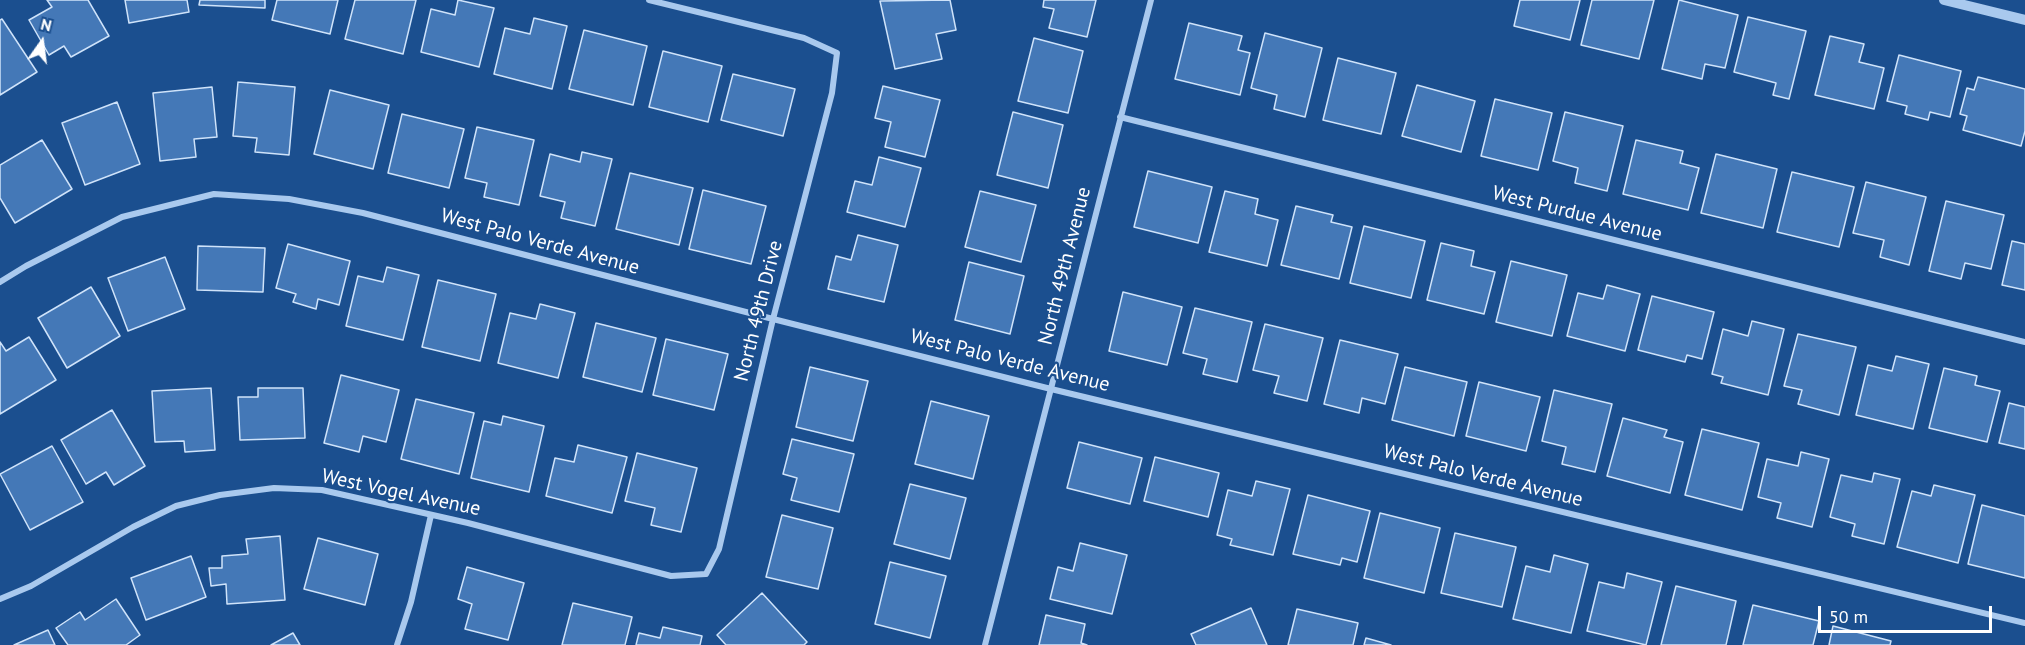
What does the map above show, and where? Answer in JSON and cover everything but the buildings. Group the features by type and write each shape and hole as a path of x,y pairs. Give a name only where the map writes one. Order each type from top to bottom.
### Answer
{"street":[{"name":"North 49th Drive","path":"649,0 804,38 837,53 832,93 773,319 719,549 706,574"},
{"name":"North 49th Avenue","path":"985,645 1151,0"},
{"path":"1944,0 2025,20"},
{"name":"West Purdue Avenue","path":"1120,117 2025,342"},
{"name":"West Palo Verde Avenue","path":"0,282 26,266 122,217 214,194 289,199 363,213 1051,389 2025,623"},
{"name":"West Vogel Avenue","path":"0,599 31,586 133,527 176,506 220,495 274,488 322,490 431,515 671,576 706,574"},
{"path":"397,645 411,602 431,515"}]}
